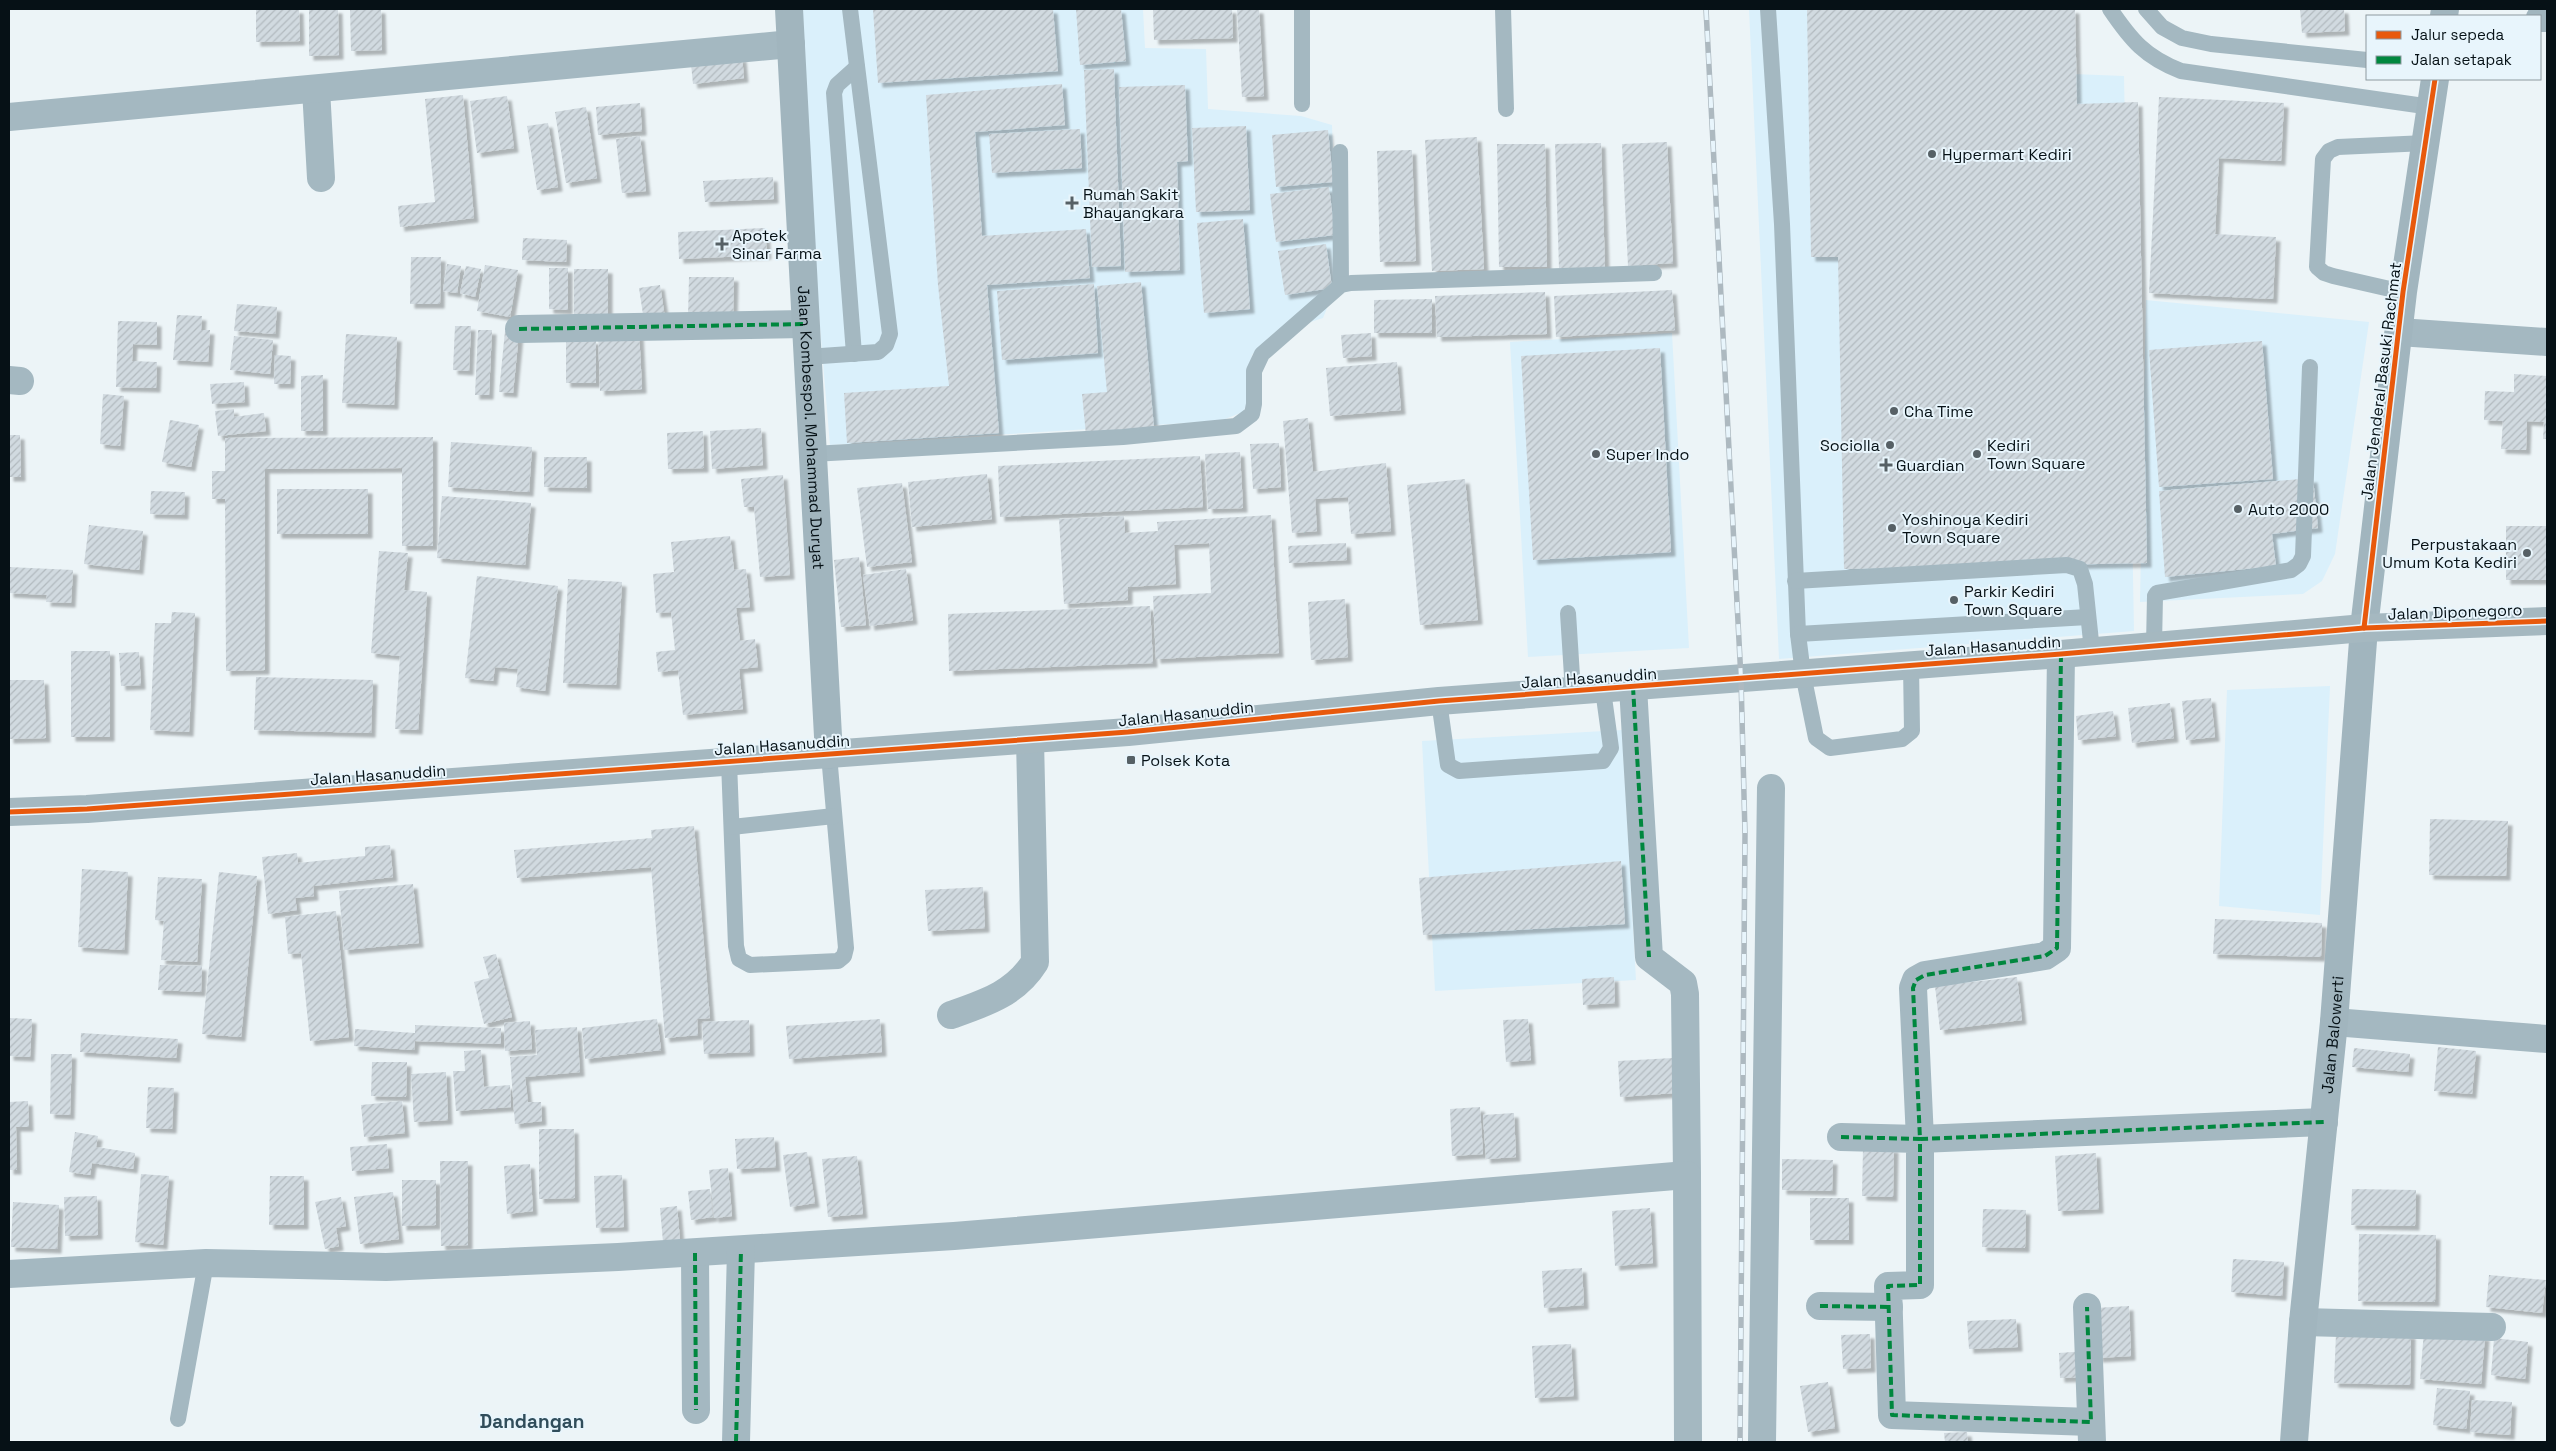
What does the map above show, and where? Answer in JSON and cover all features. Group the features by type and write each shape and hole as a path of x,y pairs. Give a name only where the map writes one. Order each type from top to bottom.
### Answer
{"main road":[{"name":"Jalan Diponegoro","path":"2364,628 2547,621"},
{"name":"Jalan Hasanuddin","path":"9,812 107,808 1030,740 1439,701 2061,654 2364,628"}],"street":[{"name":"Jalan Kombespol. Mohammad Duryat","path":"788,9 829,755"},
{"path":"9,117 791,44"},
{"name":"Jalan Jenderal Basuki Rachmat","path":"2364,628 2403,292 2435,80"},
{"path":"316,89 321,178"},
{"path":"519,329 805,324"},
{"path":"2398,332 2547,342"},
{"name":"Jalan Balowerti","path":"2294,1442 2302,1322 2334,1022 2364,628"},
{"path":"2061,654 2057,948 2045,956 1925,975 1916,980 1913,988 1920,1139 1920,1285 1888,1286 1892,1415 2092,1432 2087,1306"},
{"path":"1633,687 1649,957 1683,983 1685,994 1688,1442"},
{"path":"951,1015 1003,994 1027,975 1035,962 1030,740"},
{"path":"1762,1442 1771,788"},
{"path":"2334,1022 2547,1039"},
{"path":"1841,1138 1920,1139 2324,1122"},
{"path":"9,1274 206,1263 386,1267 695,1253 964,1235 1687,1174"},
{"path":"736,1442 741,1250"},
{"path":"695,1253 696,1410"},
{"path":"1820,1306 1889,1307"},
{"path":"2302,1322 2492,1327"}],"lane":[{"path":"807,357 878,352 886,345 890,334 850,9"},
{"path":"1302,9 1302,104"},
{"path":"1503,9 1506,109"},
{"path":"1768,9 1782,224 1798,634 1803,674 1816,738 1830,748 1902,739 1912,730 1911,665"},
{"path":"2110,9 2141,49 2157,62 2181,71 2431,107"},
{"path":"2146,9 2162,27 2182,38 2212,44 2366,60"},
{"path":"854,354 834,93 836,85 857,67"},
{"path":"2403,292 2333,276 2324,273 2317,267 2323,159 2329,151 2338,147 2426,143"},
{"path":"1340,152 1341,285"},
{"path":"812,454 1124,438 1236,426 1252,414 1256,363 1262,354 1341,285 1654,273"},
{"path":"2154,645 2155,596 2161,590 2291,570 2299,564 2304,556 2310,366"},
{"path":"1795,581 2067,565 2080,569 2085,584 2092,651"},
{"path":"1568,613 1573,692"},
{"path":"1798,634 2088,617"},
{"path":"1439,701 1448,765 1459,771 1603,760 1611,748 1603,690"},
{"path":"729,762 736,946 739,959 750,965 838,961 844,956 846,948 829,755"},
{"path":"732,827 834,816"},
{"path":"178,1420 206,1263"}],"shaded area":[{"name":"Rumah Sakit Bhayangkara","path":"793,9 1143,9 1145,48 1206,49 1208,109 1301,116 1332,125 1338,281 1323,318 1273,334 1252,355 1249,400 1243,412 1220,421 830,445"},
{"name":"Kediri Town Square","path":"1749,9 2072,9 2073,74 2124,76 2134,631 1779,659"},
{"path":"2146,300 2369,322 2335,554 2322,581 2303,594 2140,602"},
{"path":"1672,333 1689,648 1528,657 1510,342"},
{"path":"2330,686 2320,915 2219,906 2227,690"},
{"path":"1622,730 1636,980 1435,991 1422,741"}],"building":[{"path":"256,9 299,9 300,41 256,42"},
{"path":"309,9 338,9 339,55 309,56"},
{"path":"350,9 381,9 382,50 351,51"},
{"path":"873,9 1053,9 1058,71 878,83"},
{"path":"1076,9 1121,9 1126,61 1080,65"},
{"path":"1153,9 1232,9 1233,38 1154,40"},
{"path":"1237,9 1259,9 1264,96 1242,97"},
{"name":"Kediri Town Square","path":"1807,9 2075,9 2077,104 2138,102 2147,563 1844,569 1838,257 1811,257"},
{"path":"2300,9 2344,9 2345,31 2302,33"},
{"path":"742,57 744,78 693,84 691,64"},
{"path":"1114,69 1121,266 1092,267 1084,70"},
{"path":"1062,84 1065,125 975,132 982,236 1086,229 1090,278 987,285 999,433 847,443 844,393 949,386 938,285 926,95"},
{"path":"1185,85 1188,161 1177,162 1180,270 1125,272 1119,87"},
{"path":"463,95 474,218 400,227 398,206 435,202 425,99"},
{"path":"507,96 514,148 477,153 470,101"},
{"path":"2159,97 2284,103 2281,161 2219,158 2215,234 2276,237 2273,299 2149,293"},
{"path":"640,103 642,131 598,135 596,107"},
{"path":"586,107 597,178 566,183 555,112"},
{"path":"548,123 558,187 537,190 527,126"},
{"path":"1246,126 1250,210 1196,212 1192,128"},
{"path":"1080,129 1082,168 992,173 989,134"},
{"path":"1328,130 1333,182 1276,187 1272,135"},
{"path":"640,136 646,191 622,193 616,139"},
{"path":"1477,137 1484,269 1432,271 1425,140"},
{"path":"1667,142 1673,263 1628,266 1622,144"},
{"path":"1601,143 1605,267 1559,268 1555,144"},
{"path":"1497,144 1545,144 1547,267 1499,267"},
{"path":"1412,150 1416,261 1380,262 1377,151"},
{"path":"773,177 774,199 705,202 703,181"},
{"path":"1329,187 1335,235 1276,242 1270,194"},
{"path":"1243,219 1250,309 1204,313 1197,223"},
{"name":"Apotek Sinar Farma","path":"765,228 767,255 679,259 678,232"},
{"path":"523,238 567,240 566,262 522,260"},
{"path":"1326,244 1332,288 1285,295 1278,251"},
{"path":"411,257 441,257 440,304 410,304"},
{"path":"447,264 461,266 457,293 443,291"},
{"path":"485,265 518,270 510,317 477,311"},
{"path":"466,266 481,269 475,297 460,293"},
{"path":"549,268 568,268 568,310 549,309"},
{"path":"574,269 608,269 608,317 574,318"},
{"path":"689,277 734,277 733,318 688,317"},
{"path":"1141,282 1154,428 1086,435 1082,394 1107,392 1097,286"},
{"path":"1094,284 1098,353 1002,360 997,291"},
{"path":"660,285 665,318 644,321 639,288"},
{"path":"1672,290 1675,330 1556,337 1554,296"},
{"path":"1545,292 1547,334 1437,337 1435,296"},
{"path":"1432,299 1432,333 1374,333 1374,300"},
{"path":"237,304 277,307 275,334 234,331"},
{"path":"177,315 202,316 201,330 210,330 208,362 173,360"},
{"path":"118,321 157,322 157,345 133,344 132,361 157,362 156,388 116,387"},
{"path":"455,326 471,326 469,371 453,370"},
{"path":"478,330 492,330 489,395 475,395"},
{"path":"639,330 642,389 600,391 598,331"},
{"path":"505,331 519,333 513,393 499,392"},
{"path":"1371,333 1372,356 1343,358 1341,335"},
{"path":"346,334 397,337 394,405 342,403"},
{"path":"234,336 273,340 270,374 230,370"},
{"path":"566,340 596,340 596,383 566,383"},
{"path":"2262,341 2273,479 2159,487 2149,350"},
{"name":"Super Indo","path":"1660,348 1671,552 1533,560 1521,356"},
{"path":"275,355 291,356 290,384 274,384"},
{"path":"1397,362 1401,410 1330,416 1326,368"},
{"path":"2514,374 2547,376 2547,439 2543,439 2544,422 2527,421 2526,450 2501,449 2503,421 2484,420 2485,391 2514,392"},
{"path":"323,375 323,431 301,431 301,376"},
{"path":"244,382 245,402 212,404 210,384"},
{"path":"103,394 124,396 120,446 100,444"},
{"path":"234,409 234,417 264,413 266,431 218,436 215,411"},
{"path":"1308,418 1313,472 1386,463 1391,531 1351,534 1348,497 1315,499 1317,531 1292,533 1283,421"},
{"path":"170,420 199,425 191,467 162,462"},
{"path":"761,428 763,465 712,469 710,431"},
{"path":"703,431 704,468 668,469 667,433"},
{"path":"9,435 20,435 21,477 9,477"},
{"path":"433,437 433,546 402,546 402,468 265,469 265,670 226,671 225,499 212,499 212,471 225,471 225,438"},
{"path":"451,442 532,447 529,492 448,487"},
{"path":"1279,443 1281,487 1253,489 1250,444"},
{"path":"1240,452 1243,508 1208,509 1205,454"},
{"path":"1200,456 1203,507 1000,517 998,466"},
{"path":"544,457 587,457 587,488 544,487"},
{"path":"987,474 992,519 912,527 908,482"},
{"path":"783,475 790,575 760,577 754,507 744,507 741,479"},
{"name":"Auto 2000","path":"2313,478 2318,528 2272,534 2276,566 2165,577 2159,491"},
{"path":"1465,479 1478,620 1420,625 1407,485"},
{"path":"902,483 912,562 867,567 857,488"},
{"path":"277,489 368,489 368,534 277,534"},
{"path":"151,491 185,492 184,515 150,514"},
{"path":"442,496 531,503 525,565 437,558"},
{"path":"1271,515 1279,653 1156,659 1153,596 1211,593 1209,543 1174,545 1176,584 1128,587 1128,600 1064,604 1059,519 1124,516 1125,533 1158,531 1157,522"},
{"path":"89,525 143,531 139,570 84,564"},
{"name":"Perpustakaan Umum Kota Kediri","path":"2506,526 2547,526 2547,580 2506,580"},
{"path":"730,536 734,570 746,569 750,607 736,608 740,641 755,639 758,667 739,669 743,709 683,715 678,670 658,672 656,652 675,650 671,612 656,613 653,574 674,572 671,542"},
{"path":"1346,543 1347,560 1289,563 1288,546"},
{"path":"379,551 408,553 404,590 427,592 418,730 395,729 400,656 371,653"},
{"path":"859,557 866,625 841,627 834,560"},
{"path":"9,567 73,570 71,603 46,602 47,595 9,593"},
{"path":"906,569 913,620 870,626 863,575"},
{"path":"477,576 558,586 545,691 516,687 518,669 495,667 493,681 465,678"},
{"path":"568,579 622,582 616,685 563,683"},
{"path":"1345,599 1348,657 1311,660 1308,602"},
{"path":"1150,606 1153,663 949,671 948,614"},
{"path":"172,612 195,613 189,732 150,730 155,623 171,623"},
{"path":"71,651 110,651 110,737 71,737"},
{"path":"139,652 141,685 121,686 119,653"},
{"path":"256,677 373,680 371,733 254,730"},
{"path":"9,680 44,680 46,738 9,739"},
{"path":"2211,698 2215,737 2186,740 2182,701"},
{"path":"2170,703 2174,738 2132,743 2128,708"},
{"path":"2113,711 2116,736 2078,740 2076,716"},
{"path":"2430,819 2508,821 2506,876 2429,875"},
{"path":"694,826 710,1018 697,1019 698,1035 665,1038 651,867 517,878 514,850 652,838 651,830"},
{"path":"390,845 393,877 313,886 314,896 295,898 297,910 268,914 262,857 297,853 298,863 365,856 365,847"},
{"path":"1621,861 1625,924 1423,935 1419,878"},
{"path":"82,869 128,872 124,950 78,947"},
{"path":"219,872 257,876 241,1037 202,1034"},
{"path":"158,877 202,879 197,962 161,960 164,921 155,920"},
{"path":"413,884 419,943 344,950 339,891"},
{"path":"983,887 985,928 928,931 925,890"},
{"path":"336,911 349,1037 310,1041 301,953 288,954 285,917"},
{"path":"2215,919 2322,923 2321,957 2213,954"},
{"path":"496,954 512,1017 484,1024 474,982 489,978 483,957"},
{"path":"160,965 202,966 201,992 158,990"},
{"path":"1614,977 1615,1003 1583,1005 1582,979"},
{"path":"2017,977 2022,1020 1940,1030 1935,986"},
{"path":"9,1018 32,1019 30,1057 9,1056"},
{"path":"657,1019 661,1050 585,1059 582,1028"},
{"path":"880,1019 882,1052 789,1059 786,1026"},
{"path":"1528,1019 1531,1060 1506,1062 1503,1020"},
{"path":"749,1020 750,1052 704,1054 702,1022"},
{"path":"530,1021 532,1049 505,1051 504,1023"},
{"path":"415,1025 501,1028 501,1044 415,1041 414,1050 354,1046 355,1029 415,1033"},
{"path":"577,1027 580,1072 525,1077 528,1102 541,1102 542,1121 515,1124 510,1057 537,1055 535,1030"},
{"path":"81,1033 178,1039 176,1058 80,1052"},
{"path":"2438,1047 2476,1051 2472,1094 2434,1091"},
{"path":"2354,1048 2410,1054 2408,1072 2352,1067"},
{"path":"481,1050 484,1087 510,1085 511,1107 456,1111 453,1071 465,1071 464,1051"},
{"path":"51,1054 72,1054 70,1115 50,1114"},
{"path":"1673,1058 1675,1093 1620,1097 1618,1061"},
{"path":"372,1062 407,1062 406,1097 371,1096"},
{"path":"446,1072 448,1120 414,1122 411,1074"},
{"path":"148,1087 174,1088 172,1129 146,1128"},
{"path":"28,1101 29,1127 16,1127 17,1170 9,1170 9,1102"},
{"path":"402,1101 405,1133 364,1137 361,1105"},
{"path":"1480,1107 1483,1154 1452,1156 1450,1109"},
{"path":"1514,1113 1516,1157 1486,1159 1483,1115"},
{"path":"539,1129 574,1129 575,1198 539,1199"},
{"path":"75,1132 98,1136 96,1147 135,1153 133,1169 92,1163 90,1175 69,1172"},
{"path":"774,1137 776,1167 737,1169 735,1139"},
{"path":"387,1144 389,1168 352,1171 350,1147"},
{"path":"1863,1148 1894,1148 1893,1197 1862,1196"},
{"path":"807,1152 815,1203 790,1207 783,1155"},
{"path":"2096,1153 2099,1209 2058,1211 2055,1156"},
{"path":"857,1156 863,1214 828,1217 822,1159"},
{"path":"1782,1159 1833,1160 1832,1191 1782,1190"},
{"path":"440,1161 468,1161 468,1245 441,1246"},
{"path":"530,1164 533,1211 507,1214 504,1166"},
{"path":"728,1168 732,1216 714,1218 709,1170"},
{"path":"141,1174 169,1176 163,1245 135,1242"},
{"path":"622,1175 624,1227 596,1228 594,1176"},
{"path":"270,1176 304,1176 304,1225 269,1225"},
{"path":"402,1180 436,1180 436,1225 402,1226"},
{"path":"710,1189 713,1217 691,1220 688,1191"},
{"path":"2352,1189 2416,1190 2415,1226 2351,1225"},
{"path":"393,1192 399,1239 360,1244 354,1197"},
{"path":"97,1196 98,1235 65,1236 64,1197"},
{"path":"341,1197 346,1226 336,1228 339,1246 325,1249 315,1202"},
{"path":"1810,1198 1849,1198 1849,1240 1810,1240"},
{"path":"13,1202 59,1205 57,1249 11,1247"},
{"path":"677,1206 680,1240 663,1242 660,1208"},
{"path":"1650,1208 1653,1263 1615,1266 1612,1211"},
{"path":"1983,1209 2026,1210 2025,1248 1982,1247"},
{"path":"2359,1234 2436,1235 2435,1302 2358,1301"},
{"path":"2233,1259 2284,1262 2282,1296 2231,1292"},
{"path":"1582,1268 1584,1305 1544,1308 1542,1271"},
{"path":"2489,1275 2546,1280 2542,1313 2486,1307"},
{"path":"2129,1306 2131,1356 2098,1358 2095,1308"},
{"path":"2016,1319 2018,1347 1969,1349 1967,1321"},
{"path":"2424,1331 2485,1336 2481,1384 2420,1379"},
{"path":"2336,1333 2411,1334 2410,1385 2334,1383"},
{"path":"1870,1334 1871,1368 1843,1369 1841,1335"},
{"path":"2494,1338 2528,1342 2525,1379 2491,1375"},
{"path":"1571,1344 1574,1396 1535,1398 1532,1346"},
{"path":"2086,1351 2088,1377 2060,1378 2059,1353"},
{"path":"1828,1382 1835,1428 1808,1432 1800,1386"},
{"path":"2437,1388 2470,1391 2466,1429 2433,1425"},
{"path":"2472,1400 2512,1402 2510,1435 2470,1432"},
{"path":"1967,1432 1968,1442 1945,1442 1944,1433"}],"railway":[{"path":"1706,9 1741,679 1745,834 1740,1442"}],"marked path":[{"path":"519,329 805,324"},
{"path":"2061,654 2057,948 2045,956 1925,975 1916,980 1913,988 1920,1139 2324,1122"},
{"path":"1633,687 1649,957"},
{"path":"1841,1137 1920,1139 1920,1285 1888,1286 1892,1415 2091,1422 2087,1307"},
{"path":"736,1442 741,1250"},
{"path":"695,1253 696,1410"},
{"path":"1820,1306 1889,1307"}],"cycle path":[{"path":"2364,628 2403,292 2435,80"},
{"path":"9,812 87,809 1128,732 1439,701 2061,654 2364,628 2547,621"}],"place":[{"name":"Hypermart Kediri","path":"1932,154"},
{"name":"Rumah Sakit Bhayangkara","path":"1072,203"},
{"name":"Apotek Sinar Farma","path":"722,244"},
{"name":"Cha Time","path":"1894,411"},
{"name":"Sociolla","path":"1890,445"},
{"name":"Super Indo","path":"1596,454"},
{"name":"Kediri Town Square","path":"1977,454"},
{"name":"Guardian","path":"1886,465"},
{"name":"Auto 2000","path":"2238,509"},
{"name":"Yoshinoya Kediri Town Square","path":"1892,528"},
{"name":"Perpustakaan Umum Kota Kediri","path":"2527,553"},
{"name":"Parkir Kediri Town Square","path":"1954,600"},
{"name":"Polsek Kota","path":"1131,760"}],"district":[{"name":"Dandangan","path":"532,1421"}]}
